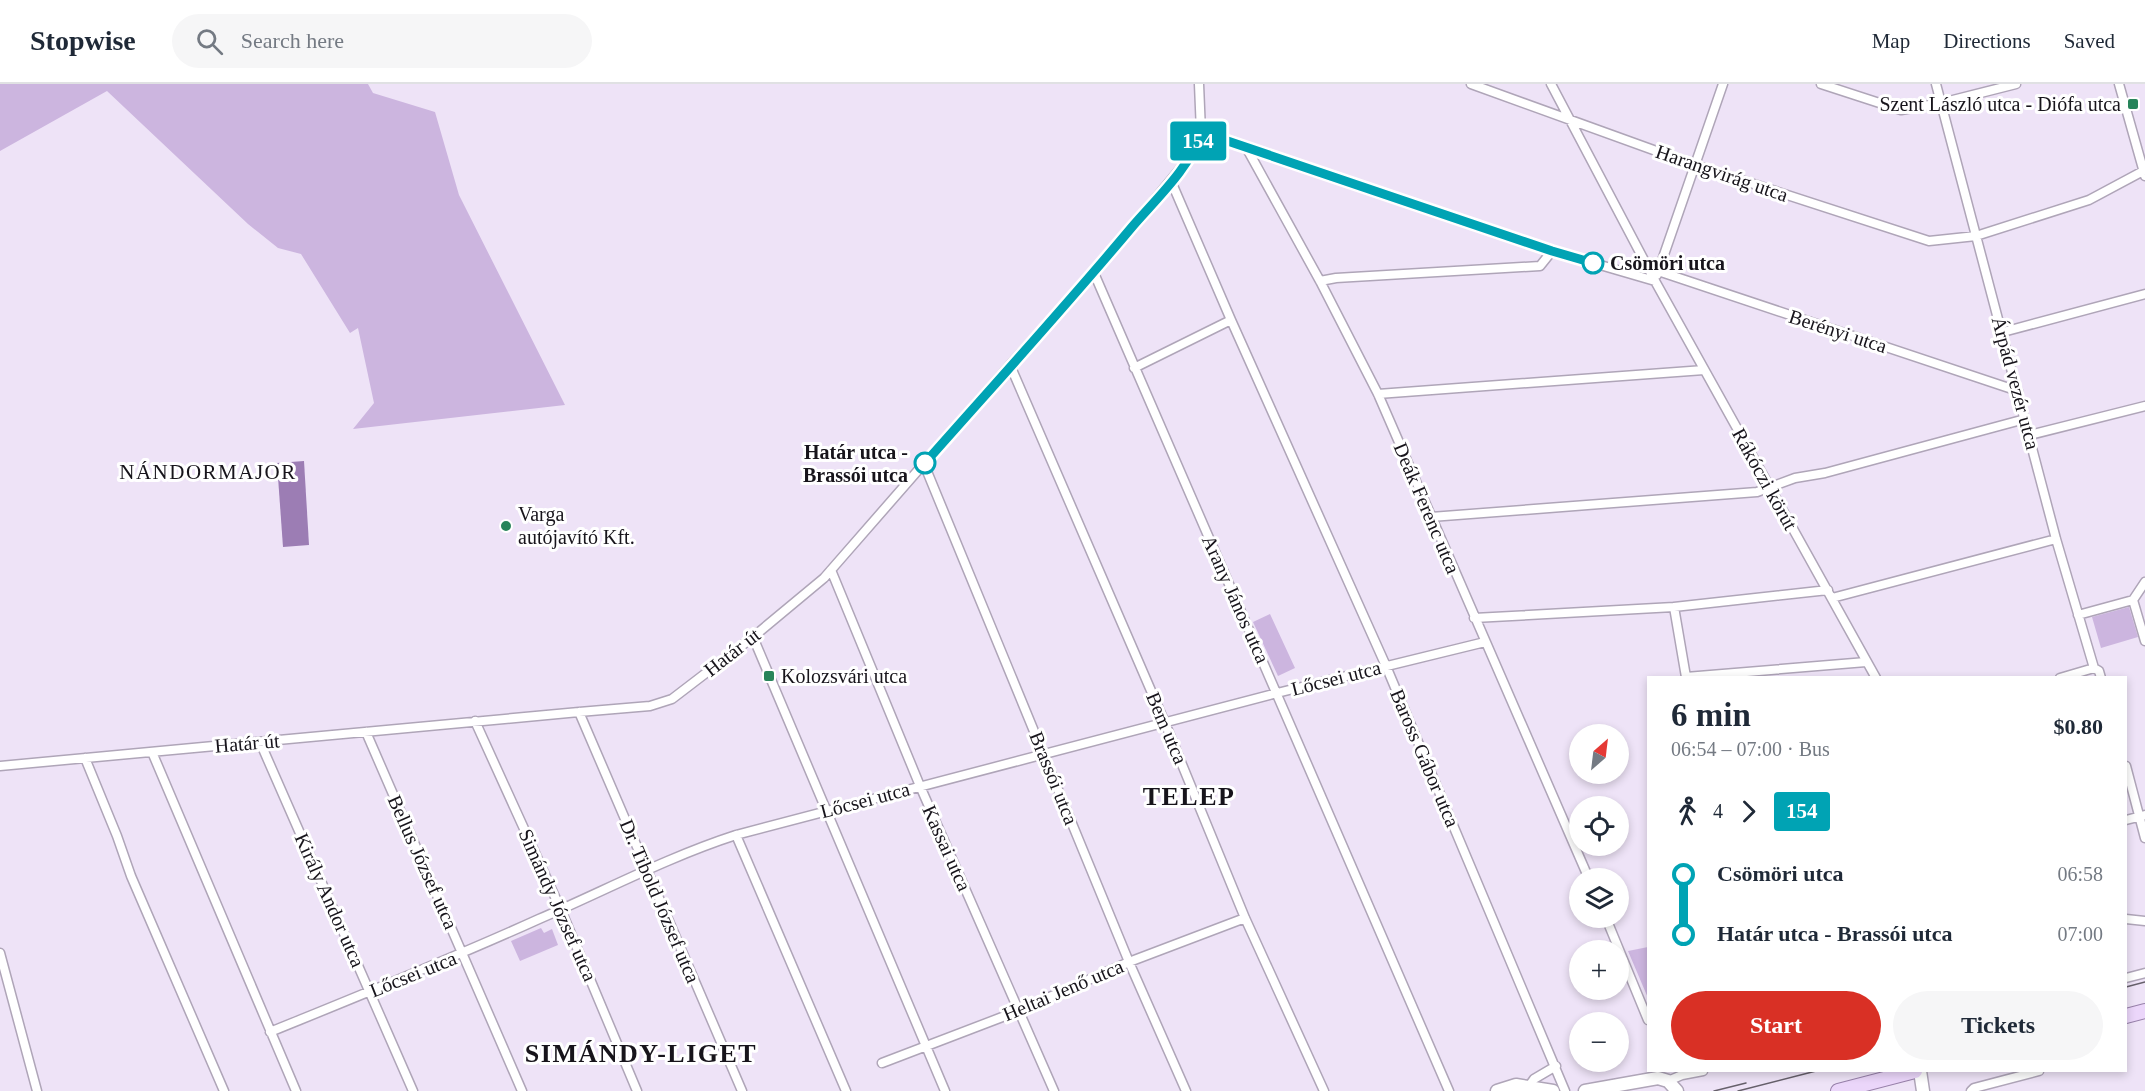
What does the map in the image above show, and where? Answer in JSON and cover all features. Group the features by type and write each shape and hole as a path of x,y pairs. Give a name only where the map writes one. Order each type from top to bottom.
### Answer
{"main road":[{"path":"2127,1016 2145,1011"},
{"path":"1838,1091 1911,1072"}],"street":[{"name":"Határ út","path":"0,766 579,711 639,708 668,701 753,637 831,570 1010,365 1094,273 1194,152 1201,132 1199,84"},
{"name":"Harangvirág utca","path":"1472,84 1695,165 1929,241 1976,236 2089,200 2144,172"},
{"name":"Rákóczi körút","path":"1551,84 1655,281 1875,676"},
{"path":"1201,132 1552,251 1655,281 1723,84"},
{"path":"1821,84 1901,110 1941,103 2016,84"},
{"name":"Árpád vezér utca","path":"1936,84 2056,539 2094,668 2099,671 2100,676"},
{"path":"2119,84 2144,172"},
{"name":"Deák Ferenc utca","path":"1246,147 1320,281 1378,394 1584,868"},
{"name":"Baross Gábor utca","path":"1171,181 1230,320 1386,666 1565,1091"},
{"path":"1320,281 1336,278 1540,266 1552,251"},
{"name":"Berényi utca","path":"1658,271 2018,391"},
{"name":"Arany János utca","path":"1094,273 1449,1091"},
{"path":"2003,332 2145,294"},
{"path":"1134,368 1230,320"},
{"name":"Bem utca","path":"1010,365 1165,723 1245,918 1324,1091"},
{"path":"1378,394 1704,370"},
{"path":"2030,435 2145,406"},
{"path":"1431,517 1757,492 1795,478 1825,473 2025,419"},
{"name":"Brassói utca","path":"924,464 1129,962 1186,1091"},
{"path":"1474,618 1674,607 1830,594 2056,539"},
{"name":"Kassai utca","path":"831,570 920,786 1054,1091"},
{"path":"2078,615 2133,600 2145,582"},
{"path":"2133,600 2145,641"},
{"path":"1674,607 1686,676"},
{"path":"753,637 945,1091"},
{"name":"Lőcsei utca","path":"270,1032 463,953 710,844 736,835 1276,693 1485,642"},
{"path":"1736,676 1866,662"},
{"path":"2067,676 2094,668"},
{"name":"Dr. Tibold József utca","path":"579,711 742,1091"},
{"name":"Simándy József utca","path":"475,721 561,910 637,1091"},
{"name":"Bellus József utca","path":"366,732 522,1091"},
{"name":"Király Andor utca","path":"260,742 413,1091"},
{"path":"152,752 296,1091"},
{"path":"85,758 131,876 224,1091"},
{"path":"2127,769 2142,816 2145,838"},
{"path":"2127,820 2142,816"},
{"path":"736,835 846,1091"},
{"name":"Heltai Jenő utca","path":"882,1063 1018,1011 1129,962 1245,918"},
{"path":"2127,919 2145,921"},
{"path":"1610,928 1647,1018"},
{"path":"0,953 37,1091"},
{"path":"2127,978 2145,973"},
{"path":"1529,1086 1534,1079 1556,1066"},
{"path":"1585,1091 1658,1078 1671,1081 1682,1075 1698,1072"},
{"path":"1920,1072 1923,1091"},
{"path":"1971,1091 1974,1088 2035,1072"},
{"path":"1497,1091 1516,1085 1553,1091"}],"shaded area":[{"path":"0,84 368,84 373,93 435,112 459,195 565,405 353,429 374,403 358,328 350,333 301,254 278,248 248,224 107,91 0,151"},
{"path":"304,461 309,545 283,547 277,463"},
{"path":"2129,607 2138,637 2101,648 2092,617"},
{"path":"1270,614 1295,668 1278,676 1253,622"},
{"path":"541,928 544,933 552,929 558,945 520,961 511,941"},
{"path":"1647,947 1647,996 1629,951"}],"tram line":[{"path":"2127,987 2145,982"},
{"path":"1738,1091 1812,1072"},
{"path":"1714,1091 1746,1083"}],"bus line":[{"name":"154","path":"925,463 1094,273 1171,181 1191,157 1201,132 1593,263"}],"place":[{"name":"Szent László utca - Diófa utca","path":"2133,104"},
{"name":"Csömöri utca","path":"1593,263"},
{"name":"Határ utca - Brassói utca","path":"925,463"},
{"name":"Varga autójavító Kft.","path":"506,526"},
{"name":"Kolozsvári utca","path":"769,676"}],"district":[{"name":"NÁNDORMAJOR","path":"208,472"},
{"name":"TELEP","path":"1189,796"},
{"name":"SIMÁNDY-LIGET","path":"641,1053"}]}
